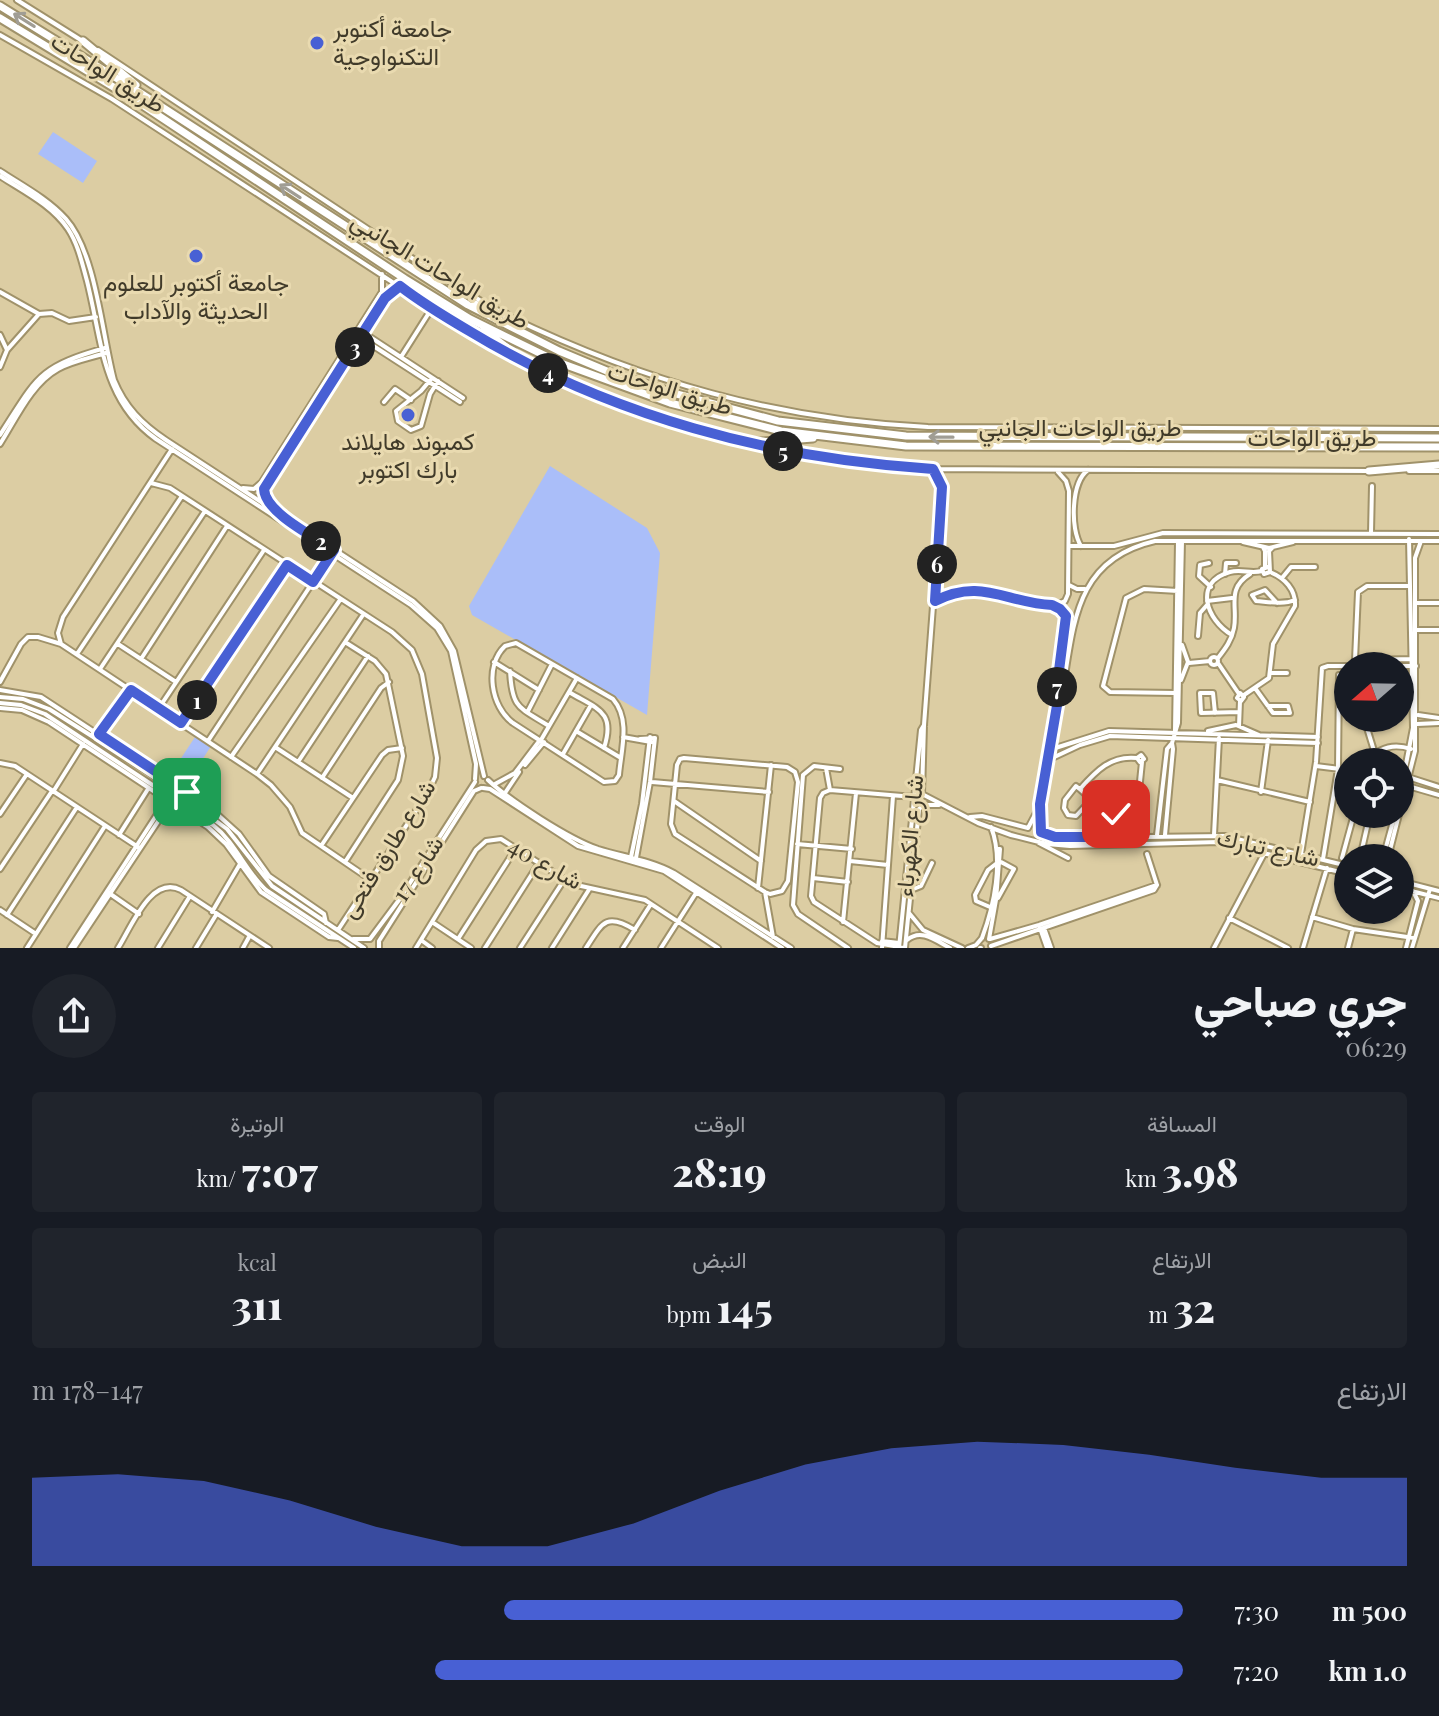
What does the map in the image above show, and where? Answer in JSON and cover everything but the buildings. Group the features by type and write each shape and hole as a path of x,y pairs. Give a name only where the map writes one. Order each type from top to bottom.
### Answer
{"highway":[{"name":"طريق الواحات","path":"0,6 468,305 559,351 642,384 778,421 828,429 945,437 1439,438"},
{"name":"طريق الواحات","path":"0,18 138,102 470,319 558,362 641,394 719,416 822,437 893,445 983,448 1439,447"},
{"path":"83,41 135,84 142,94"},
{"path":"315,218 319,210"},
{"path":"326,226 333,219"},
{"path":"468,305 474,304 506,315"},
{"path":"470,319 527,363"},
{"path":"748,443 822,437"},
{"path":"1369,471 1439,468"}],"street":[{"name":"طريق الواحات الجانبي","path":"17,0 119,62 407,255 506,315 565,344 630,369 723,398 811,416 928,427 1439,429"},
{"name":"طريق الواحات الجانبي","path":"0,35 112,99 497,348 627,406 748,443 831,460 933,469 1369,471"},
{"path":"0,174 42,204 69,231 79,252 118,390 135,415 159,435 411,605 437,628 451,651 486,778 547,824"},
{"path":"0,174 51,205 76,233 84,250 112,386 140,427 333,551"},
{"path":"273,510 265,499 264,491 360,333 383,290 382,274"},
{"path":"238,487 253,489 258,486 360,333 389,293 400,286"},
{"path":"0,292 39,314 52,313 69,321 96,317"},
{"path":"401,357 433,308"},
{"path":"0,367 7,350 39,314"},
{"path":"360,333 434,381"},
{"path":"360,333 462,400"},
{"path":"0,335 7,350"},
{"path":"0,435 43,373 68,359 105,351"},
{"path":"0,444 37,387 47,377 64,366 105,351"},
{"path":"434,381 421,426 414,430 398,421 396,415 399,409 434,381"},
{"path":"384,402 395,389 411,400"},
{"path":"423,389 430,394"},
{"path":"61,644 58,633 61,622 172,449"},
{"name":"شارع الكهرباء","path":"924,796 920,790 942,487 933,469"},
{"path":"1052,605 1065,601 1069,585 1069,488 1065,478 1055,470"},
{"path":"1081,546 1075,533 1076,490 1079,478 1089,470"},
{"name":"شارع طارق فتحى","path":"151,483 164,485 182,496 392,632 417,658 437,758 432,786 338,930"},
{"path":"258,486 259,490 264,491"},
{"path":"1371,533 1372,486"},
{"path":"77,654 182,496"},
{"path":"100,669 205,511"},
{"path":"141,659 227,526"},
{"path":"1069,546 1102,546 1163,533 1439,534"},
{"path":"1336,533 1336,542"},
{"path":"1409,534 1413,652"},
{"path":"1130,541 1132,548"},
{"path":"1040,804 1076,614 1086,589 1107,564 1132,548 1155,541 1439,541"},
{"path":"1173,738 1178,723 1180,541"},
{"path":"1237,541 1272,548 1298,541"},
{"path":"1413,748 1415,558 1421,541"},
{"path":"1102,546 1107,554 1107,564"},
{"path":"1263,547 1266,569"},
{"path":"1266,569 1272,548"},
{"path":"158,709 264,550"},
{"path":"208,741 333,551"},
{"path":"1209,563 1200,565 1199,576 1211,587"},
{"path":"1225,574 1226,563 1236,563"},
{"path":"181,723 287,565"},
{"path":"1282,578 1291,567 1315,567"},
{"path":"1218,661 1232,635 1235,622 1233,597 1238,583 1250,574 1266,569 1282,578 1291,588 1295,600 1293,612 1271,649 1271,673 1267,680 1237,698 1240,701 1236,726"},
{"path":"1198,636 1200,613 1207,603 1211,587 1225,574 1235,571 1250,574"},
{"path":"1235,571 1238,583"},
{"path":"1157,835 1173,738 1180,578"},
{"path":"1069,585 1086,589"},
{"path":"1355,652 1358,592 1367,586 1410,586"},
{"path":"1175,693 1110,692 1103,686 1126,598 1144,589 1178,591"},
{"path":"935,601 957,592 979,590 1052,605 1062,611 1066,619 1057,686 1059,694"},
{"path":"1277,603 1265,590 1252,595 1254,601 1277,603 1295,600"},
{"path":"1207,603 1233,597"},
{"path":"231,757 340,600"},
{"path":"1207,603 1215,623 1232,635"},
{"path":"1416,603 1439,603"},
{"path":"257,774 363,615"},
{"path":"1416,630 1439,630"},
{"path":"0,682 28,637 61,644 257,774 290,807 302,833 371,880"},
{"path":"345,642 381,667 389,682 403,764 398,780 345,862"},
{"path":"516,643 618,705 624,720 618,779 608,783 502,713 493,686 494,662 505,646 516,643"},
{"path":"1179,681 1188,662 1180,643"},
{"path":"118,644 176,682"},
{"path":"298,762 368,656"},
{"path":"1188,662 1210,661 1213,657 1241,694"},
{"path":"494,662 539,690"},
{"path":"1411,748 1417,714 1414,663"},
{"path":"527,712 552,664"},
{"path":"1301,854 1318,740 1322,668 1334,666"},
{"path":"510,671 512,696 517,705 549,726"},
{"path":"1271,673 1287,673"},
{"path":"505,793 542,741 577,678"},
{"path":"322,778 381,688 389,682"},
{"path":"1255,688 1268,706 1274,714 1290,713 1288,706 1268,706"},
{"path":"0,690 41,697 197,799 230,824 269,876 324,914 326,923"},
{"path":"99,734 131,690"},
{"path":"569,692 605,714 609,733 604,748"},
{"path":"1215,713 1213,693 1200,693 1200,712 1239,715"},
{"path":"0,697 23,699 49,709"},
{"path":"41,697 66,724 227,837 260,885 299,908 353,948"},
{"path":"0,705 29,707 66,724"},
{"path":"0,705 44,719 185,811 229,847 251,881 267,896 329,937 338,938"},
{"path":"563,754 591,705"},
{"path":"466,709 477,769 475,780"},
{"path":"1417,714 1426,721"},
{"path":"44,719 53,719"},
{"path":"1415,725 1439,721"},
{"name":"شارع الكهرباء","path":"903,946 914,797 924,725"},
{"path":"1207,733 1214,728 1236,726 1259,735"},
{"path":"75,730 150,773 203,810 233,834 266,880 299,908"},
{"path":"576,731 621,758"},
{"path":"1049,750 1101,732 1173,738 1207,733 1268,740 1318,740"},
{"path":"1048,760 1106,737 1219,738 1259,735 1318,740"},
{"path":"623,737 651,740"},
{"path":"1214,835 1219,738"},
{"path":"633,858 650,782 651,740"},
{"path":"633,858 651,740"},
{"path":"1261,792 1268,740"},
{"path":"0,869 83,744"},
{"path":"1091,800 1080,815 1072,816 1065,812 1065,800 1075,786 1107,812 1126,814 1136,806 1142,745"},
{"path":"275,747 353,798"},
{"path":"321,846 382,755 388,750 402,748"},
{"path":"1080,789 1108,763 1122,758 1140,759"},
{"path":"680,759 792,768 798,782 786,887 776,894 765,892 675,834 671,824 675,784 680,759"},
{"path":"0,763 9,763 138,847"},
{"path":"758,888 771,765"},
{"path":"840,769 811,767 803,775 794,909 848,948"},
{"path":"826,767 830,790"},
{"path":"493,785 505,781 520,769"},
{"path":"1314,769 1334,769"},
{"path":"150,773 157,772"},
{"path":"0,814 27,774"},
{"path":"1165,835 1168,777"},
{"path":"475,780 486,778"},
{"name":"شارع 17","path":"379,941 474,791 482,788 486,778"},
{"path":"145,779 149,788"},
{"path":"1414,779 1439,787"},
{"path":"475,780 482,788 490,789 594,852 664,871 791,948"},
{"name":"شارع 17","path":"370,939 399,900 475,780"},
{"path":"1217,780 1310,802"},
{"path":"650,782 769,792"},
{"path":"119,835 149,788"},
{"path":"1414,788 1439,795"},
{"path":"914,797 830,790 823,793 820,798 813,900 843,922 884,944 903,946 920,931"},
{"path":"843,922 856,792"},
{"path":"1323,859 1334,793"},
{"path":"884,944 893,796"},
{"name":"شارع تبارك","path":"924,796 991,827 1037,842 1062,846 1234,844 1334,870"},
{"path":"197,799 203,810"},
{"path":"72,948 169,801"},
{"path":"674,801 761,861"},
{"name":"شارع تبارك","path":"970,817 982,816 1028,828 1040,804"},
{"name":"شارع تبارك","path":"1040,804 1040,828 1045,835 1061,838 1214,835 1334,860"},
{"name":"شارع الكهرباء","path":"906,912 918,812 924,805"},
{"name":"شارع تبارك","path":"924,805 940,805"},
{"path":"7,915 77,807"},
{"path":"1089,837 1099,807"},
{"path":"185,811 191,810"},
{"path":"1096,822 1107,812"},
{"path":"1096,822 1100,837"},
{"path":"27,948 105,826"},
{"path":"990,943 999,862 991,827"},
{"path":"555,829 588,845 674,873 730,912"},
{"path":"1172,835 1172,843"},
{"path":"1202,835 1202,842"},
{"path":"1127,836 1127,844"},
{"path":"227,837 229,847"},
{"name":"شارع 40","path":"416,948 480,845 501,839 564,880 631,895 651,904 718,948"},
{"path":"1037,842 1068,858"},
{"path":"797,844 852,849"},
{"path":"458,939 516,848"},
{"path":"1214,948 1265,852"},
{"path":"920,931 965,948 990,943 1154,890 1157,885 1147,854"},
{"path":"850,861 888,865"},
{"path":"996,900 1014,869 999,862"},
{"path":"981,945 999,862"},
{"path":"990,907 976,901 975,895 988,870 999,862"},
{"path":"485,948 539,863"},
{"path":"911,890 921,886 932,863"},
{"path":"196,948 240,864"},
{"path":"1303,948 1327,868"},
{"path":"813,878 848,882"},
{"path":"520,948 564,880"},
{"path":"1414,885 1439,891"},
{"path":"118,948 154,893 167,886 190,896 269,948"},
{"path":"552,948 590,888"},
{"path":"1409,948 1430,889"},
{"path":"1414,891 1439,898"},
{"path":"108,892 139,914"},
{"path":"765,892 773,937"},
{"path":"661,948 696,893"},
{"path":"1412,938 1418,901 1414,893"},
{"path":"158,948 190,896"},
{"path":"623,948 651,904"},
{"path":"0,910 36,934"},
{"path":"906,912 920,931 950,948"},
{"path":"309,915 364,948"},
{"path":"1312,917 1353,929 1412,938"},
{"path":"1229,918 1288,948"},
{"path":"744,920 782,948"},
{"path":"586,948 608,921 622,922 635,930"},
{"path":"432,922 467,947"},
{"path":"1042,927 1049,948"},
{"path":"1348,948 1353,929"},
{"path":"243,948 249,937"},
{"path":"351,938 370,939 372,945 379,941 379,948"},
{"path":"421,940 432,948"}],"shaded area":[{"path":"53,132 97,161 83,183 38,154"},
{"path":"550,466 647,528 660,553 647,715 472,615 469,606"},
{"path":"195,737 211,746 188,782 172,772"}],"place":[{"name":"جامعة أكتوبر التكنواوجية","path":"317,43"},
{"name":"جامعة أكتوبر للعلوم الحديثة والآداب","path":"196,256"},
{"name":"كمبوند هايلاند بارك اكتوبر","path":"408,415"}],"route":[{"path":"187,792 99,734 131,690 181,723 287,565 313,582 334,550 273,510 265,499 264,489 385,298 400,286 497,348 569,383 649,414 775,450 880,466 933,469 942,487 935,601 962,591 989,591 1052,605 1066,616 1057,686 1059,694 1040,804 1041,832 1055,837 1089,837 1099,817 1107,812 1116,814"}]}
